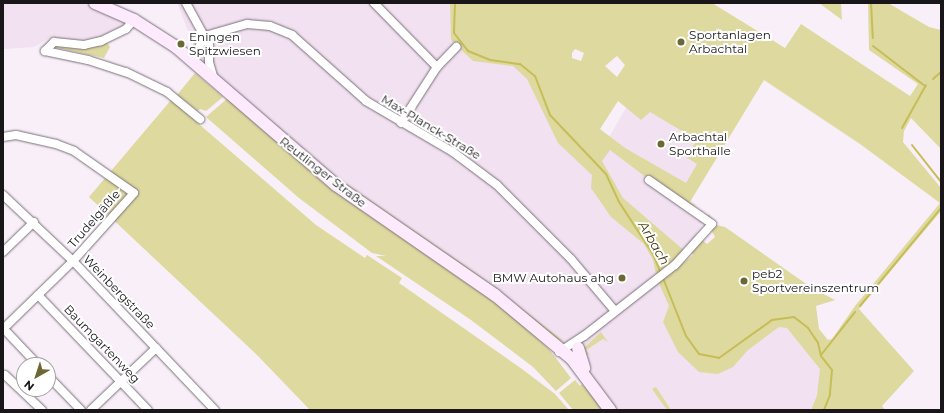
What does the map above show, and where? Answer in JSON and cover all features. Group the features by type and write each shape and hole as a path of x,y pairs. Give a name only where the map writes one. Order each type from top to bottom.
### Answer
{"main road":[{"name":"Reutlinger Straße","path":"95,3 134,20 192,60 336,185 478,281 562,353 595,386 610,410"},
{"path":"578,348 580,359 595,386"},
{"name":"Reutlinger Straße","path":"562,353 610,410"}],"street":[{"path":"186,3 205,36 208,45 207,55 214,80"},
{"path":"374,3 437,67"},
{"path":"134,20 126,29 101,41 84,45 54,42 45,51 88,60 126,72 167,92 200,120"},
{"name":"Max-Planck-Straße","path":"205,36 247,24 282,30 300,40 361,97 458,155 497,185 571,259 615,311"},
{"path":"205,36 192,60 201,60 207,55"},
{"path":"401,122 437,67 456,47"},
{"name":"Trudelgäßle","path":"3,137 16,136 56,144 74,151 134,193 73,262 3,329"},
{"path":"562,353 675,264 712,224 649,180"},
{"name":"Weinbergstraße","path":"3,195 34,222 215,410"},
{"path":"3,252 34,222"},
{"name":"Baumgartenweg","path":"38,295 148,410"},
{"path":"3,329 30,357"},
{"path":"562,353 578,348 584,336"},
{"path":"91,410 156,348"},
{"path":"5,375 42,410"},
{"path":"56,384 80,410"}],"shaded area":[{"path":"3,3 115,3 139,20 113,34 85,42 48,39 34,47 3,49"},
{"path":"177,3 450,3 522,66 595,161 643,79 724,134 686,202 706,218 667,280 785,320 828,365 811,410 612,410 567,355 352,196 201,64"},
{"path":"450,3 712,3 785,48 801,24 910,96 918,84 869,50 868,3 888,3 929,27 941,30 941,149 911,118 904,131 903,142 941,188 941,211 859,309 914,371 882,406 885,410 811,410 817,395 820,369 787,328 779,327 748,350 733,367 718,374 699,372 678,352 663,322 669,306 657,279 653,260 644,244 611,217 591,188 592,175 558,143 527,79 513,66 473,61 451,40","holes":["575,49 584,53 581,61 572,58 572,53","617,56 625,65 617,77 605,66","764,80 860,144 940,203 855,306 832,339 828,340 819,329 816,306 835,300 812,288 725,227 716,225 709,214 705,219 715,237 707,244 699,237 689,249 693,255 682,264 679,260 686,252 623,198 602,161 610,150 692,212 695,205 690,202","618,101 641,120 650,112 697,140 686,157 697,164 686,183 625,148 600,129"]},
{"path":"819,3 841,3 842,20"},
{"path":"106,41 110,47 104,58 53,47 53,45"},
{"path":"195,73 223,97 206,111 200,109 198,111 177,95"},
{"path":"228,98 329,187 445,264 505,309 549,349 571,378 556,391 533,367 471,320 376,256 386,256 372,253 299,198 206,117"},
{"path":"171,100 316,225 365,258 367,255 402,278 399,283 522,369 555,394 569,410 310,410 257,355 89,197"},
{"path":"323,168 477,274 565,342 555,338 501,293 338,181"},
{"path":"601,332 608,342 603,339 586,350 589,354 584,356 584,348"},
{"path":"575,380 580,386 582,384 604,410 573,410 559,393"},
{"path":"656,387 671,410 667,410 652,389"}],"waterway":[{"name":"Arbach","path":"455,3 454,33 468,51 490,60 520,64 535,76 550,115 606,174 619,202 653,254 661,274"},
{"path":"871,3 873,38"},
{"path":"873,46 925,86"},
{"path":"933,79 941,72"},
{"path":"902,128 926,85"},
{"path":"912,145 941,182"},
{"path":"860,306 941,208"},
{"name":"Arbach","path":"663,278 686,336 699,354 719,358 772,320 794,317 808,328 818,343 821,356 832,370 830,395 824,410"},
{"path":"821,355 855,312"}],"place":[{"name":"Sportanlagen Arbachtal","path":"681,42"},
{"name":"Eningen Spitzwiesen","path":"181,44"},
{"name":"Arbachtal Sporthalle","path":"661,144"},
{"name":"BMW Autohaus ahg","path":"622,278"},
{"name":"peb2 Sportvereinszentrum","path":"744,281"}]}
